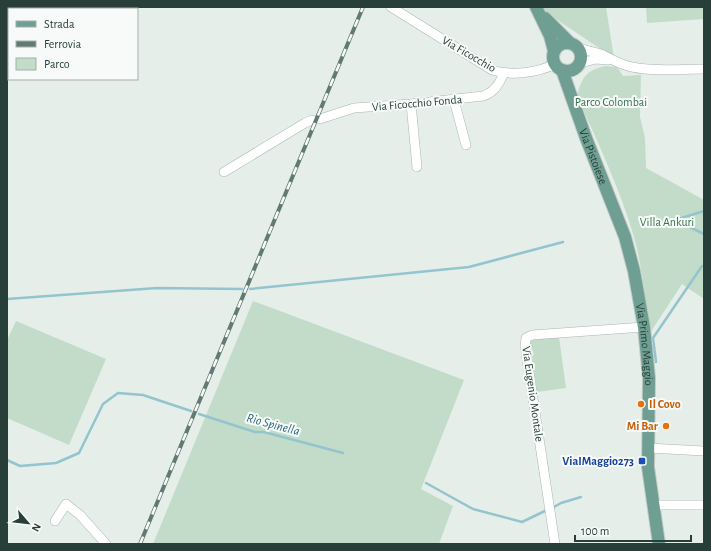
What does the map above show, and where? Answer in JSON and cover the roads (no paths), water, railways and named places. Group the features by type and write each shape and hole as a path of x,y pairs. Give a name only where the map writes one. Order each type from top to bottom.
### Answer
{"main road":[{"name":"Via Pistoiese","path":"537,9 574,45"},
{"name":"Via Pistoiese","path":"537,9 550,36 554,51 553,60 558,67 570,93 586,138 610,197"},
{"path":"554,51 562,44 574,45 582,56 572,80 570,93"},
{"path":"558,67 569,71 578,66"},
{"name":"Via Primo Maggio","path":"610,197 630,254 644,327 649,378 649,478 659,544"}],"street":[{"name":"Via Ficocchio","path":"391,7 488,68 496,71 504,73 526,72 558,67"},
{"path":"574,45 603,55 626,66 644,69 704,69"},
{"path":"578,66 596,59 612,60"},
{"name":"Via Ficocchio Fonda","path":"224,172 304,123 350,109 454,100 487,95 495,89 504,73"},
{"path":"454,100 466,145"},
{"path":"411,104 417,167"},
{"name":"Via Eugenio Montale","path":"555,544 525,346 526,338 532,335 644,327"},
{"path":"648,448 704,451"},
{"path":"55,521 66,504 80,515 106,544"},
{"path":"654,505 704,505"}],"waterway":[{"path":"675,220 704,211"},
{"path":"675,220 704,234"},
{"path":"250,289 469,267 563,242"},
{"path":"656,362 653,338 702,266"},
{"path":"7,299 157,288 242,289"},
{"name":"Rio Spinella","path":"7,460 20,466 56,463 79,453 103,404 118,393 143,395 191,411"},
{"name":"Rio Spinella","path":"199,414 255,432 264,432 343,453"},
{"name":"Rio Spinella","path":"426,483 473,509 522,522 547,510"},
{"name":"Rio Spinella","path":"552,508 561,503 581,497"}],"railway":[{"path":"140,544 363,7"}],"place":[{"name":"Il Covo","path":"641,404"},
{"name":"Mi Bar","path":"666,426"},
{"name":"ViaIMaggio273","path":"642,461"}],"park label":[{"name":"Parco Colombai","path":"611,102"},
{"name":"Villa Ankuri","path":"667,222"}]}
